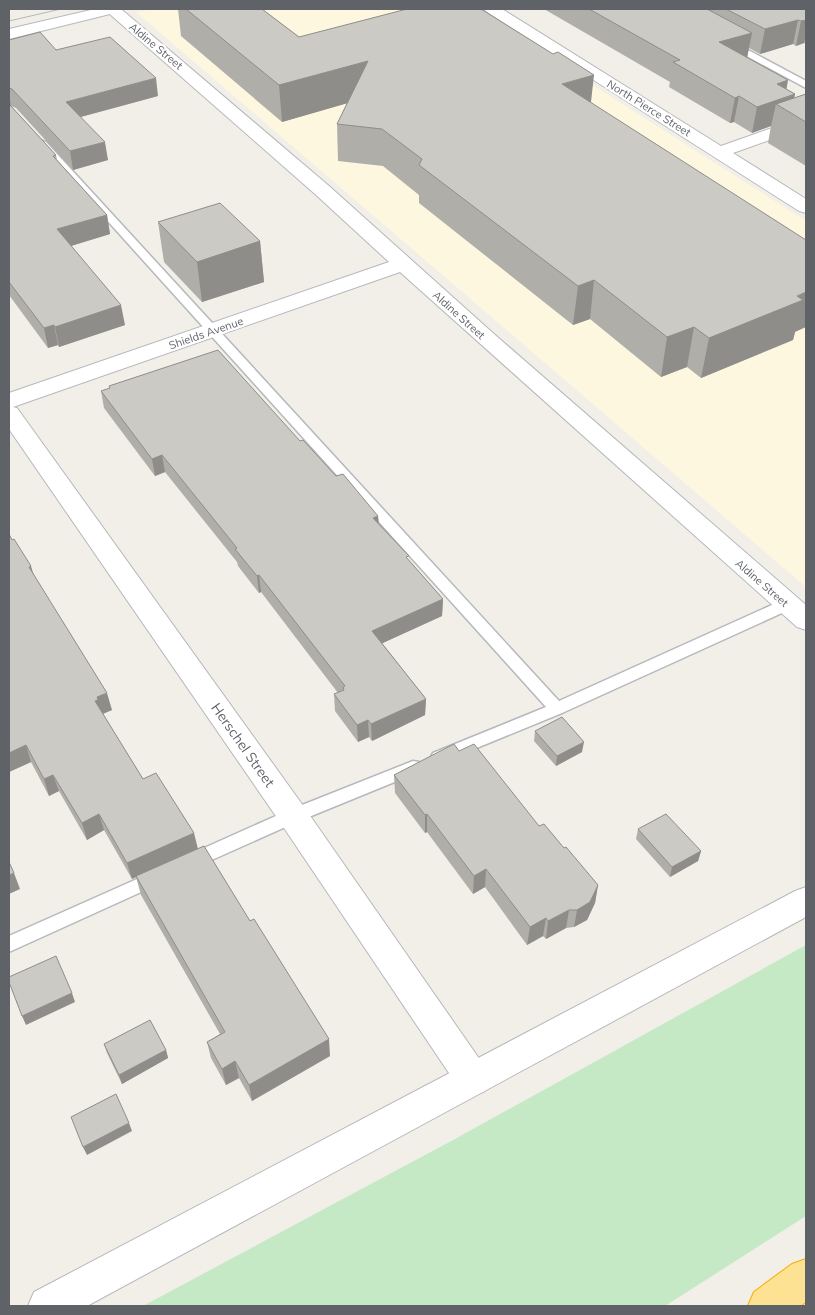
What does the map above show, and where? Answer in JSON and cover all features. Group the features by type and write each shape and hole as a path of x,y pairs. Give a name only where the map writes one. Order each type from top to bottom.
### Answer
{"highway":[{"path":"768,1306 806,1278"}],"street":[{"path":"9,34 112,9"},
{"name":"Aldine Street","path":"112,9 314,184 402,264 806,620"},
{"name":"North Pierce Street","path":"492,9 806,207"},
{"path":"720,152 806,121"},
{"name":"Shields Avenue","path":"9,401 402,264"},
{"name":"Herschel Street","path":"9,413 293,816 473,1079"},
{"path":"48,1306 806,901"}],"lane":[{"path":"719,37 806,85"},
{"path":"32,133 557,709"},
{"path":"9,944 293,816 557,709 788,604"}],"shaded area":[{"path":"159,9 473,9 806,221 806,587 136,12"}],"green space":[{"path":"806,945 806,1216 665,1306 143,1306 455,1139"}],"building":[{"path":"186,9 262,9 299,37 407,9 481,9 553,54 558,52 594,75 562,84 806,240 806,292 797,296 803,300 709,338 694,327 667,337 594,280 578,286 419,165 422,159 382,129 337,124 368,61 279,85"},
{"path":"589,9 707,9 752,33 719,42 788,80 777,84 795,94 757,107 739,96 735,98 673,62 680,60"},
{"path":"726,9 806,9 806,20 798,20 765,29"},
{"path":"40,32 56,50 110,37 156,78 66,102 105,142 70,151 9,88 9,40"},
{"path":"806,94 806,122 776,104"},
{"path":"9,104 107,215 57,229 121,305 55,327 54,325 44,328 9,282"},
{"path":"220,203 260,241 197,262 158,222"},
{"path":"218,350 300,441 303,440 336,476 343,474 378,516 373,518 409,556 406,557 443,599 372,631 426,699 371,724 368,720 357,725 334,694 344,690 343,687 345,686 259,575 257,576 235,549 237,548 162,455 152,459 101,391 110,388 109,386"},
{"path":"9,534 31,566 29,567 107,693 97,697 98,700 95,701 143,779 156,773 194,833 127,863 99,814 82,823 53,775 44,779 26,745 9,753"},
{"path":"562,717 584,742 557,756 535,731"},
{"path":"454,744 459,751 474,744 539,826 544,824 564,848 566,847 598,885 590,902 577,910 569,910 548,921 546,918 530,927 486,869 474,876 427,814 425,815 394,775"},
{"path":"666,814 701,851 672,867 638,829"},
{"path":"204,846 250,921 254,919 329,1039 249,1085 235,1061 222,1069 207,1042 225,1032 136,876"},
{"path":"9,862 14,873 9,875"},
{"path":"56,956 72,993 22,1016 9,982 9,977"},
{"path":"150,1020 166,1050 119,1075 104,1044"},
{"path":"116,1094 129,1123 83,1147 71,1117"}],"tram line":[{"path":"9,21 61,9"}]}
